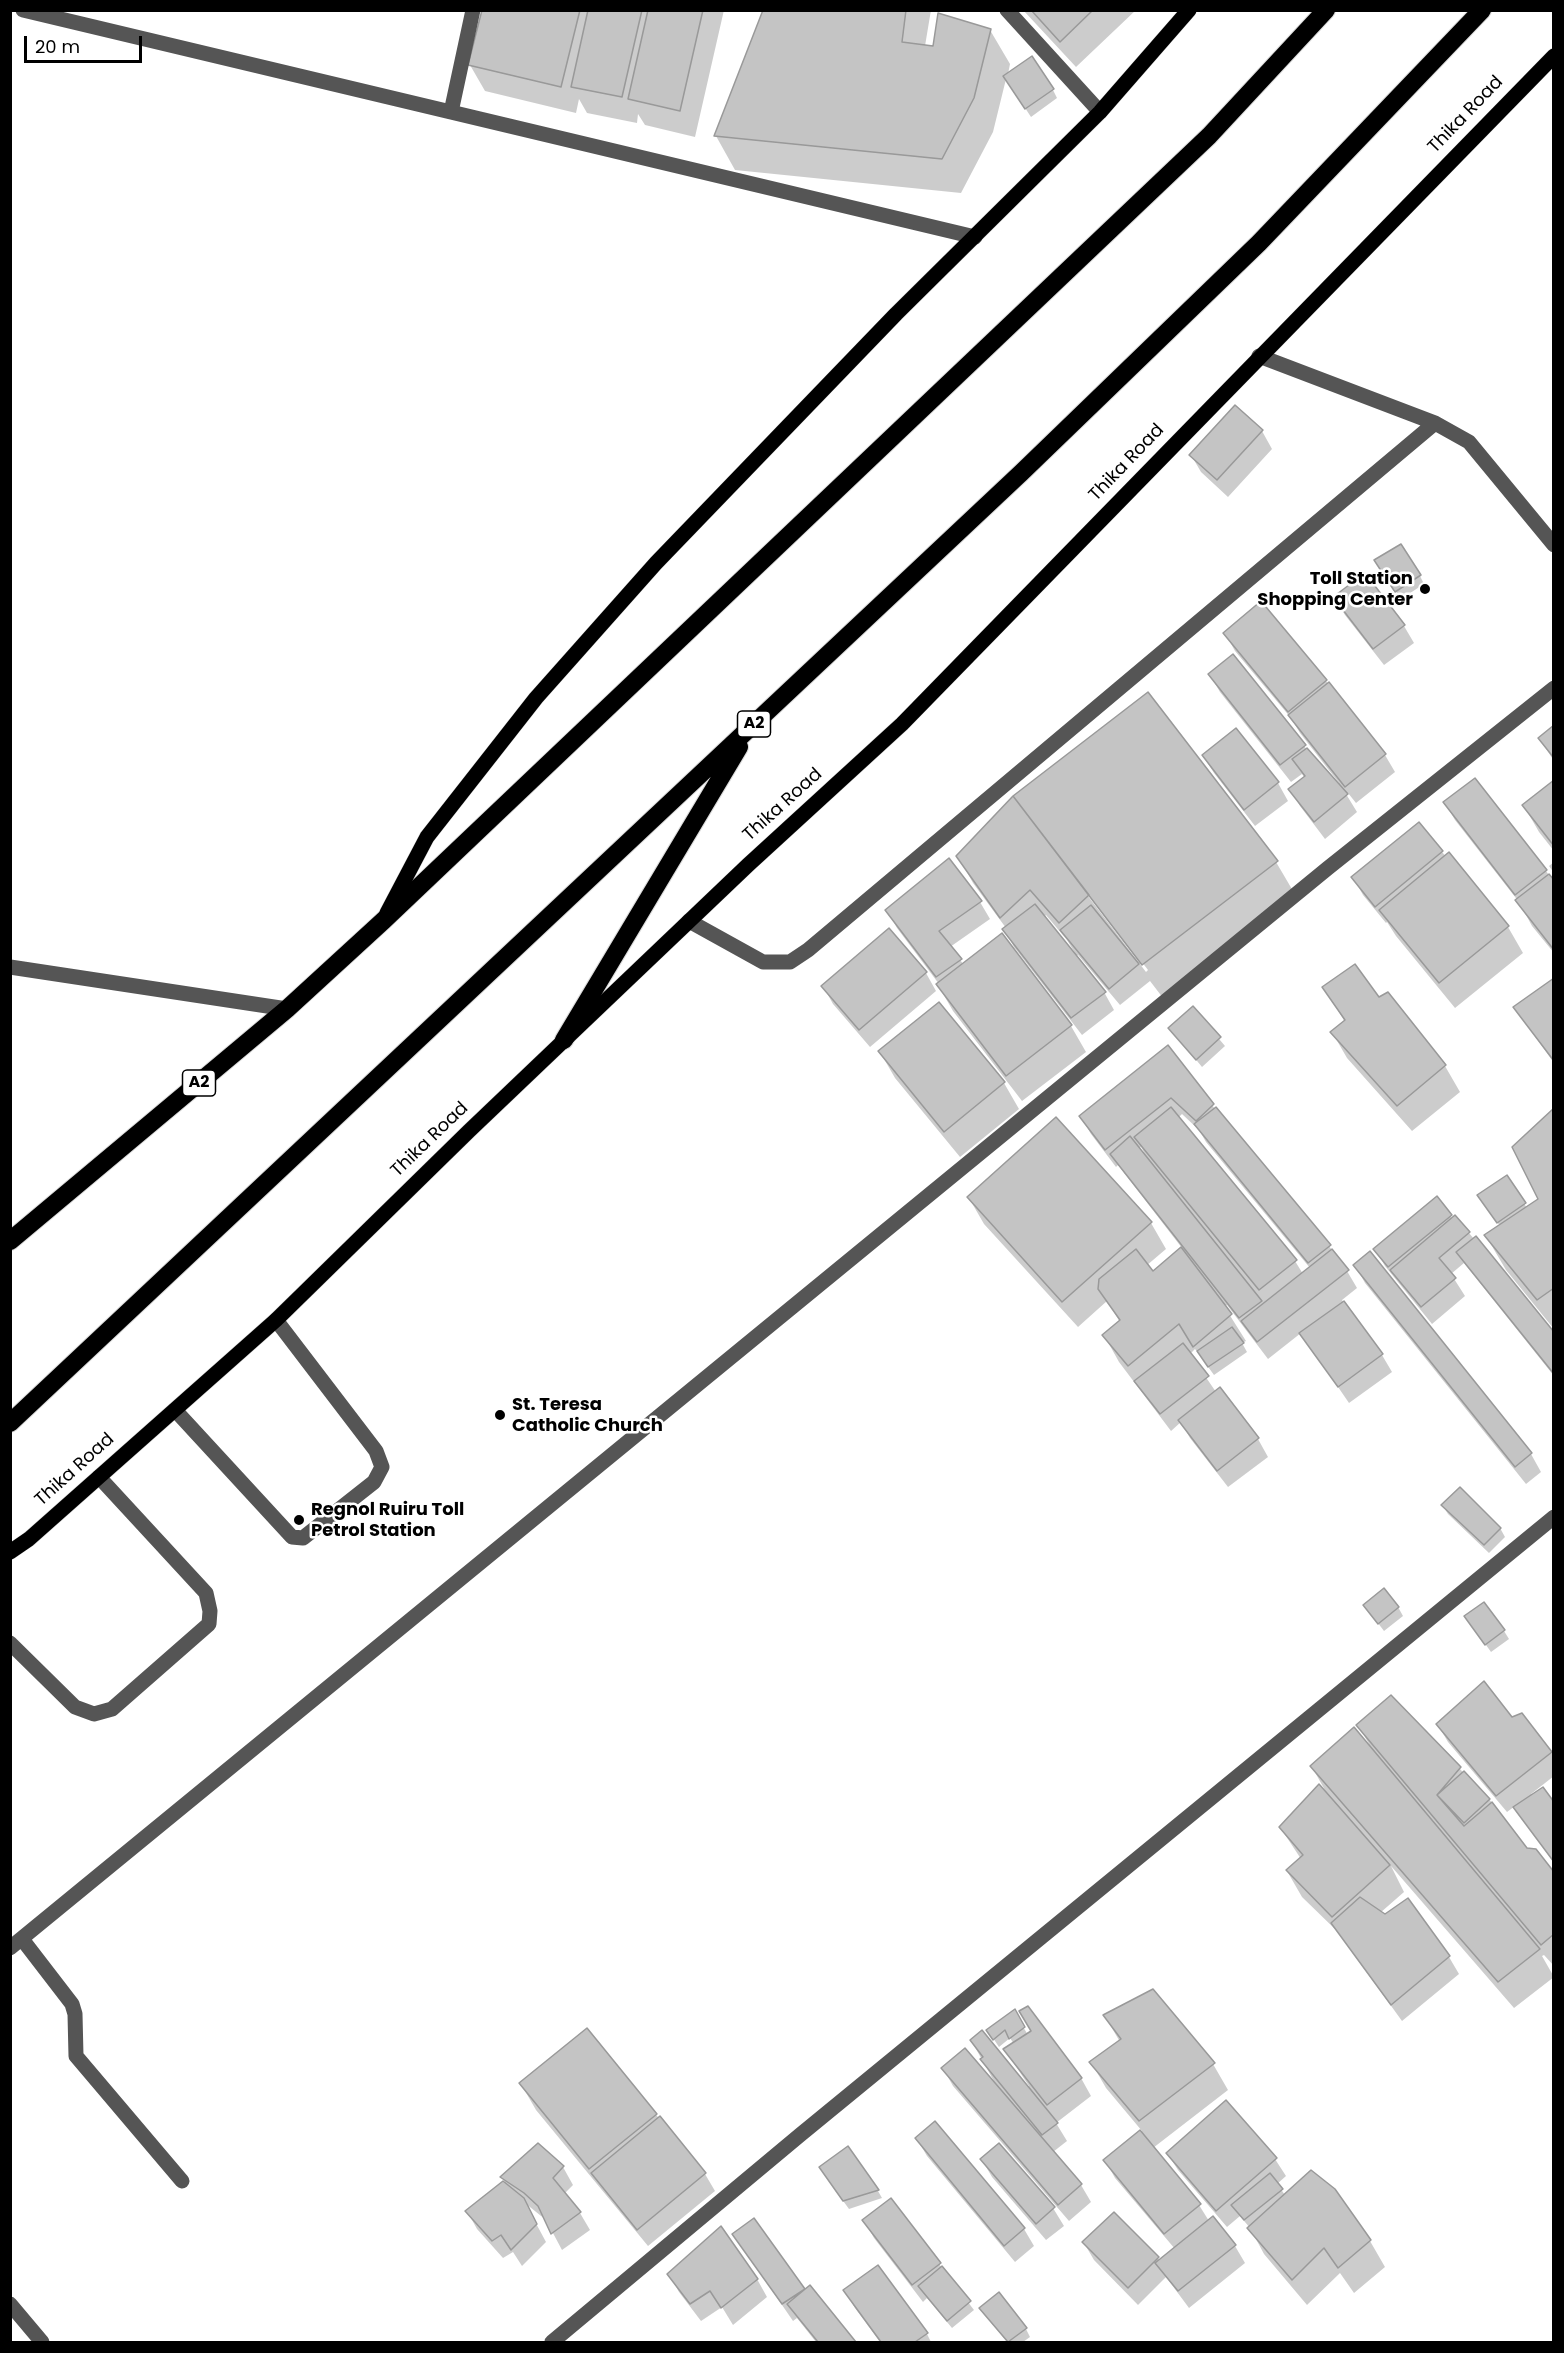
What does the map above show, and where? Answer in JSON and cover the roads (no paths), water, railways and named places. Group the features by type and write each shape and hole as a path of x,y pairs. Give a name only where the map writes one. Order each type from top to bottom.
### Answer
{"highway":[{"name":"A2","path":"10,1241 287,1009 383,921 1209,136 1326,10"},
{"name":"A2","path":"10,1423 1022,473 1259,243 1482,10"},
{"path":"564,1040 750,727"}],"main road":[{"path":"383,921 427,837 536,698 656,563 843,368 1100,112 1189,10"},
{"name":"Thika Road","path":"10,1552 29,1539 276,1320 564,1040 902,724 1554,56"}],"street":[{"path":"23,10 975,237"},
{"path":"451,112 473,10"},
{"path":"1007,10 1100,112"},
{"path":"1259,356 1435,423 1469,442 1554,546"},
{"path":"689,921 763,962 790,962 808,950 1435,423"},
{"path":"182,2181 76,2056 75,2014 72,2004 16,1943 1318,875 1554,688"},
{"path":"10,967 287,1009"},
{"path":"175,1410 292,1537 303,1539 315,1531 374,1482 382,1467 376,1451 276,1320"},
{"path":"10,1643 75,1707 94,1714 112,1709 209,1624 210,1611 206,1593 99,1477"},
{"path":"552,2343 827,2113 1554,1517"},
{"path":"10,2304 42,2343"}],"place":[{"name":"Toll Station Shopping Center","path":"1425,589"},
{"name":"St. Teresa Catholic Church","path":"500,1415"},
{"name":"Regnol Ruiru Toll Petrol Station","path":"299,1520"}]}
